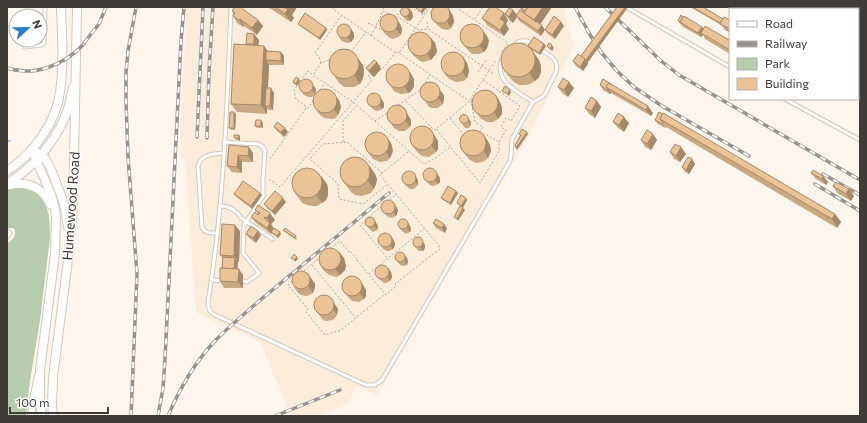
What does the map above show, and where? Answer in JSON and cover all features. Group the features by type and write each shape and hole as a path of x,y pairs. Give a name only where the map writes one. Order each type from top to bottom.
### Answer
{"main road":[{"path":"7,171 20,162 32,150 49,125 57,105 60,93 62,68 61,7"},
{"name":"Humewood Road","path":"53,416 53,378 70,252 73,208 77,7"},
{"path":"7,185 40,158 55,137 65,117 77,59"},
{"path":"32,150 40,158 57,184 64,204 68,223 70,252"},
{"path":"40,158 54,201 56,218"},
{"path":"7,185 27,184 40,190 47,197 56,218"},
{"name":"Humewood Road","path":"40,370 55,254 56,218"},
{"path":"40,370 40,401 42,416"}],"street":[{"name":"Humewood Road","path":"32,416 33,399 40,370"}],"lane":[{"path":"231,7 222,189 208,306 209,309 213,314 366,385 374,385 382,380 510,161 512,139 532,102 539,100 545,94 556,72 557,66 555,60 543,51"},
{"path":"626,7 729,66"},
{"path":"510,48 517,42 521,41 528,41 532,43"},
{"path":"504,56 500,66 502,78 509,87 532,102"},
{"path":"787,100 860,140"},
{"path":"224,142 258,144 263,147 265,151 262,179 263,196 244,225 243,253 259,273 247,282 244,282"},
{"path":"217,233 206,233 202,227 198,166 203,157 210,154 224,153"},
{"path":"220,206 229,206 239,213 241,218 273,239"},
{"path":"212,280 224,281"}],"path":[{"path":"334,7 333,9 342,16 396,52 397,51 470,101 475,122 483,127 480,131 499,142"},
{"path":"371,36 384,7"},
{"path":"396,16 403,7"},
{"path":"411,7 423,15 427,8 429,9"},
{"path":"399,53 430,7"},
{"path":"456,7 508,43 500,54"},
{"path":"474,20 483,7"},
{"path":"515,7 521,11 524,7"},
{"path":"383,11 396,16 418,30 428,29 494,74"},
{"path":"321,63 319,57 315,54 342,16"},
{"path":"428,22 428,29"},
{"path":"368,23 382,30"},
{"path":"351,52 366,32"},
{"path":"377,66 380,65 383,68 396,52"},
{"path":"312,75 321,63 333,59"},
{"path":"478,72 487,59"},
{"path":"436,129 470,101 497,60"},
{"path":"307,107 296,99 294,90 308,71 353,102 424,164 436,158 450,147"},
{"path":"266,177 280,187 372,80 368,76 372,71"},
{"path":"393,109 420,90 431,75"},
{"path":"405,100 434,130 436,129 480,183 499,151 499,142 506,130 501,127 506,118 511,121 520,106 483,80"},
{"path":"321,89 325,83"},
{"path":"267,164 312,102"},
{"path":"343,142 343,121 356,105"},
{"path":"347,109 351,112"},
{"path":"375,121 387,113"},
{"path":"450,117 465,135"},
{"path":"294,280 288,285 308,309 306,312 325,335 341,330 385,294 386,295 406,274 407,275 441,247 388,184 380,175 382,173 347,142 323,144 310,159 338,184 339,199 363,204 388,184"},
{"path":"382,173 409,151"},
{"path":"386,203 396,194"},
{"path":"381,208 360,225 388,259"},
{"path":"369,274 425,228"},
{"path":"328,251 340,241 349,252 350,251 354,255 385,294"},
{"path":"300,275 323,255"},
{"path":"311,265 356,318"}],"shaded area":[{"path":"188,7 564,7 574,46 527,139 377,395 357,386 348,404 319,416 291,416 260,342 196,313 185,158 181,157 180,140 186,12"}],"green space":[{"path":"10,187 29,188 29,190 36,193 45,203 50,223 50,238 40,320 26,416 7,416 7,244 15,235 15,230 13,228 7,228 7,189"}],"water":[{"path":"807,7 860,7 860,46 859,8"}],"building":[{"path":"235,7 240,7 258,20 252,28 240,19 239,20 233,16 235,13 232,11"},
{"path":"275,7 286,7 285,8 288,9 285,14"},
{"path":"405,7 410,12 405,17 400,12"},
{"path":"424,7 421,12 416,8"},
{"path":"434,7 446,7 449,9 450,16 447,21 444,23 437,23 432,19 431,12"},
{"path":"490,7 495,7 504,13 500,19 505,22 500,30 482,18"},
{"path":"519,7 528,7 525,11"},
{"path":"528,7 543,7 534,20 524,13"},
{"path":"617,7 625,7 586,60 581,56"},
{"path":"692,7 703,7 723,19 720,23"},
{"path":"509,8 513,10 509,17 505,14"},
{"path":"520,10 542,25 538,31 516,16"},
{"path":"305,13 326,28 319,38 298,24"},
{"path":"389,14 395,17 398,23 395,29 389,32 383,29 380,23 383,17"},
{"path":"681,15 683,17 680,22 678,21"},
{"path":"554,16 561,22 552,35 545,30"},
{"path":"684,16 702,27 698,33 680,22"},
{"path":"724,17 729,20 729,31 727,30 728,28 720,24"},
{"path":"341,24 347,24 351,28 351,34 347,38 341,38 337,34 337,28"},
{"path":"472,24 477,25 483,31 483,41 477,47 472,48 467,47 461,41 460,36 461,31 467,25"},
{"path":"705,26 729,40 729,49 701,33"},
{"path":"420,32 425,33 431,39 431,49 425,55 420,56 415,55 409,49 408,44 409,39 415,33"},
{"path":"247,33 254,34 254,44 246,44"},
{"path":"534,37 544,44 539,53 528,46"},
{"path":"515,43 521,43 525,44 532,50 535,60 534,67 528,74 521,77 515,77 511,76 504,70 501,63 501,57 502,53 508,46"},
{"path":"549,43 552,45 550,49 547,46"},
{"path":"234,44 264,46 261,105 231,104"},
{"path":"344,49 350,50 358,58 358,70 350,78 344,79 338,78 330,70 329,64 330,58 338,50"},
{"path":"266,51 281,52 281,61 266,60"},
{"path":"453,52 458,53 464,59 464,69 458,75 453,76 448,75 442,69 441,64 442,59 448,53"},
{"path":"578,54 585,59 580,67 573,61"},
{"path":"374,60 377,62 369,71 366,68"},
{"path":"398,64 403,65 409,71 409,81 403,87 398,88 393,87 387,81 386,76 387,71 393,65"},
{"path":"296,77 299,79 295,84 293,82"},
{"path":"563,78 569,82 564,90 558,87"},
{"path":"306,79 311,81 313,86 311,91 306,93 301,91 299,86 301,81"},
{"path":"603,79 611,84 609,83 606,87 608,89 607,90 600,85"},
{"path":"430,82 437,85 440,92 437,99 430,102 423,99 420,92 423,85"},
{"path":"609,83 648,106 646,110 606,87"},
{"path":"505,86 510,90 507,94 502,91"},
{"path":"266,88 271,88 270,106 265,106"},
{"path":"325,89 330,90 336,96 336,106 330,112 325,113 320,112 314,106 313,101 314,96 320,90"},
{"path":"485,90 494,94 498,103 494,112 485,116 476,112 472,103 476,94"},
{"path":"374,93 379,95 381,100 379,105 374,107 369,105 367,100 369,95"},
{"path":"591,97 597,101 591,111 585,108"},
{"path":"397,105 404,108 407,115 404,122 397,125 390,122 387,115 390,108"},
{"path":"230,112 234,112 234,128 229,128"},
{"path":"659,112 663,114 660,119 663,123 662,124 655,120"},
{"path":"618,113 624,117 619,125 613,122"},
{"path":"663,113 835,214 832,219 660,119"},
{"path":"462,115 466,115 468,119 466,123 462,123 460,121 460,117"},
{"path":"256,120 261,120 261,126 255,126"},
{"path":"277,122 285,128 281,132 274,127"},
{"path":"422,126 427,127 433,133 433,143 427,149 422,150 417,149 411,143 410,138 411,133 417,127"},
{"path":"522,129 527,132 516,148 515,145 521,135 519,134"},
{"path":"473,130 482,134 486,143 482,152 473,156 464,152 460,143 464,134"},
{"path":"647,130 653,134 647,144 641,140"},
{"path":"377,132 382,133 388,139 388,149 382,155 377,156 372,155 366,149 365,144 366,139 372,133"},
{"path":"234,135 239,135 238,139 234,137"},
{"path":"675,144 681,147 676,156 670,152"},
{"path":"229,145 249,147 248,156 238,155 237,167 227,166"},
{"path":"355,157 366,161 370,172 366,183 355,187 344,183 340,172 344,161"},
{"path":"688,157 692,159 686,170 682,167"},
{"path":"307,168 318,172 322,183 318,194 307,198 296,194 292,183 296,172"},
{"path":"430,168 435,170 437,175 435,180 430,182 425,180 423,175 425,170"},
{"path":"813,170 823,176 822,179 811,173"},
{"path":"409,171 414,173 416,178 414,183 409,185 404,183 402,178 404,173"},
{"path":"243,181 260,193 251,206 234,194"},
{"path":"836,182 849,189 846,194 833,186"},
{"path":"448,186 456,191 450,203 441,198"},
{"path":"275,191 283,198 272,211 264,204"},
{"path":"461,195 466,198 461,206 457,203"},
{"path":"388,200 393,202 395,207 393,212 388,214 383,212 381,207 383,202"},
{"path":"258,205 270,213 267,218 264,218 270,223 267,228 251,217 255,212 258,215 260,213 255,210"},
{"path":"460,206 463,208 457,219 454,217"},
{"path":"370,217 375,222 370,227 365,222"},
{"path":"403,219 408,224 403,229 398,224"},
{"path":"436,219 444,224 442,228 433,223"},
{"path":"222,224 235,225 234,256 220,255"},
{"path":"251,226 258,231 253,238 246,234"},
{"path":"274,228 280,232 277,236 271,232"},
{"path":"285,228 296,236 295,238 283,230"},
{"path":"385,233 390,235 392,240 390,245 385,247 380,245 378,240 380,235"},
{"path":"418,237 423,242 418,247 413,242"},
{"path":"330,248 338,251 341,259 338,267 330,270 322,267 319,259 322,251"},
{"path":"400,252 405,257 400,262 395,257"},
{"path":"294,254 297,257 294,260 291,258"},
{"path":"223,257 235,258 234,269 222,268"},
{"path":"382,265 387,267 389,272 387,277 382,279 377,277 375,272 377,267"},
{"path":"220,268 239,269 238,282 220,281"},
{"path":"297,271 305,271 310,276 308,287 305,289 297,289 292,284 292,276"},
{"path":"352,276 359,279 362,286 359,293 352,296 345,293 342,286 345,279"},
{"path":"324,295 331,298 334,305 331,312 324,315 317,312 314,305 317,298"}],"railway":[{"path":"84,43 99,24 106,7"},
{"path":"131,416 137,274 128,157 126,72 128,51 136,7"},
{"path":"158,416 163,388 165,359 184,7"},
{"path":"197,137 203,7"},
{"path":"207,138 213,7"},
{"path":"575,7 601,52 617,71 634,87 662,106 749,156"},
{"path":"605,7 660,60 679,75 860,180"},
{"path":"7,68 28,71 48,67 67,58 84,44"},
{"path":"823,174 860,195"},
{"path":"815,184 860,211"},
{"path":"168,416 193,368 218,338 252,307 389,193"},
{"path":"275,416 340,390"}]}
